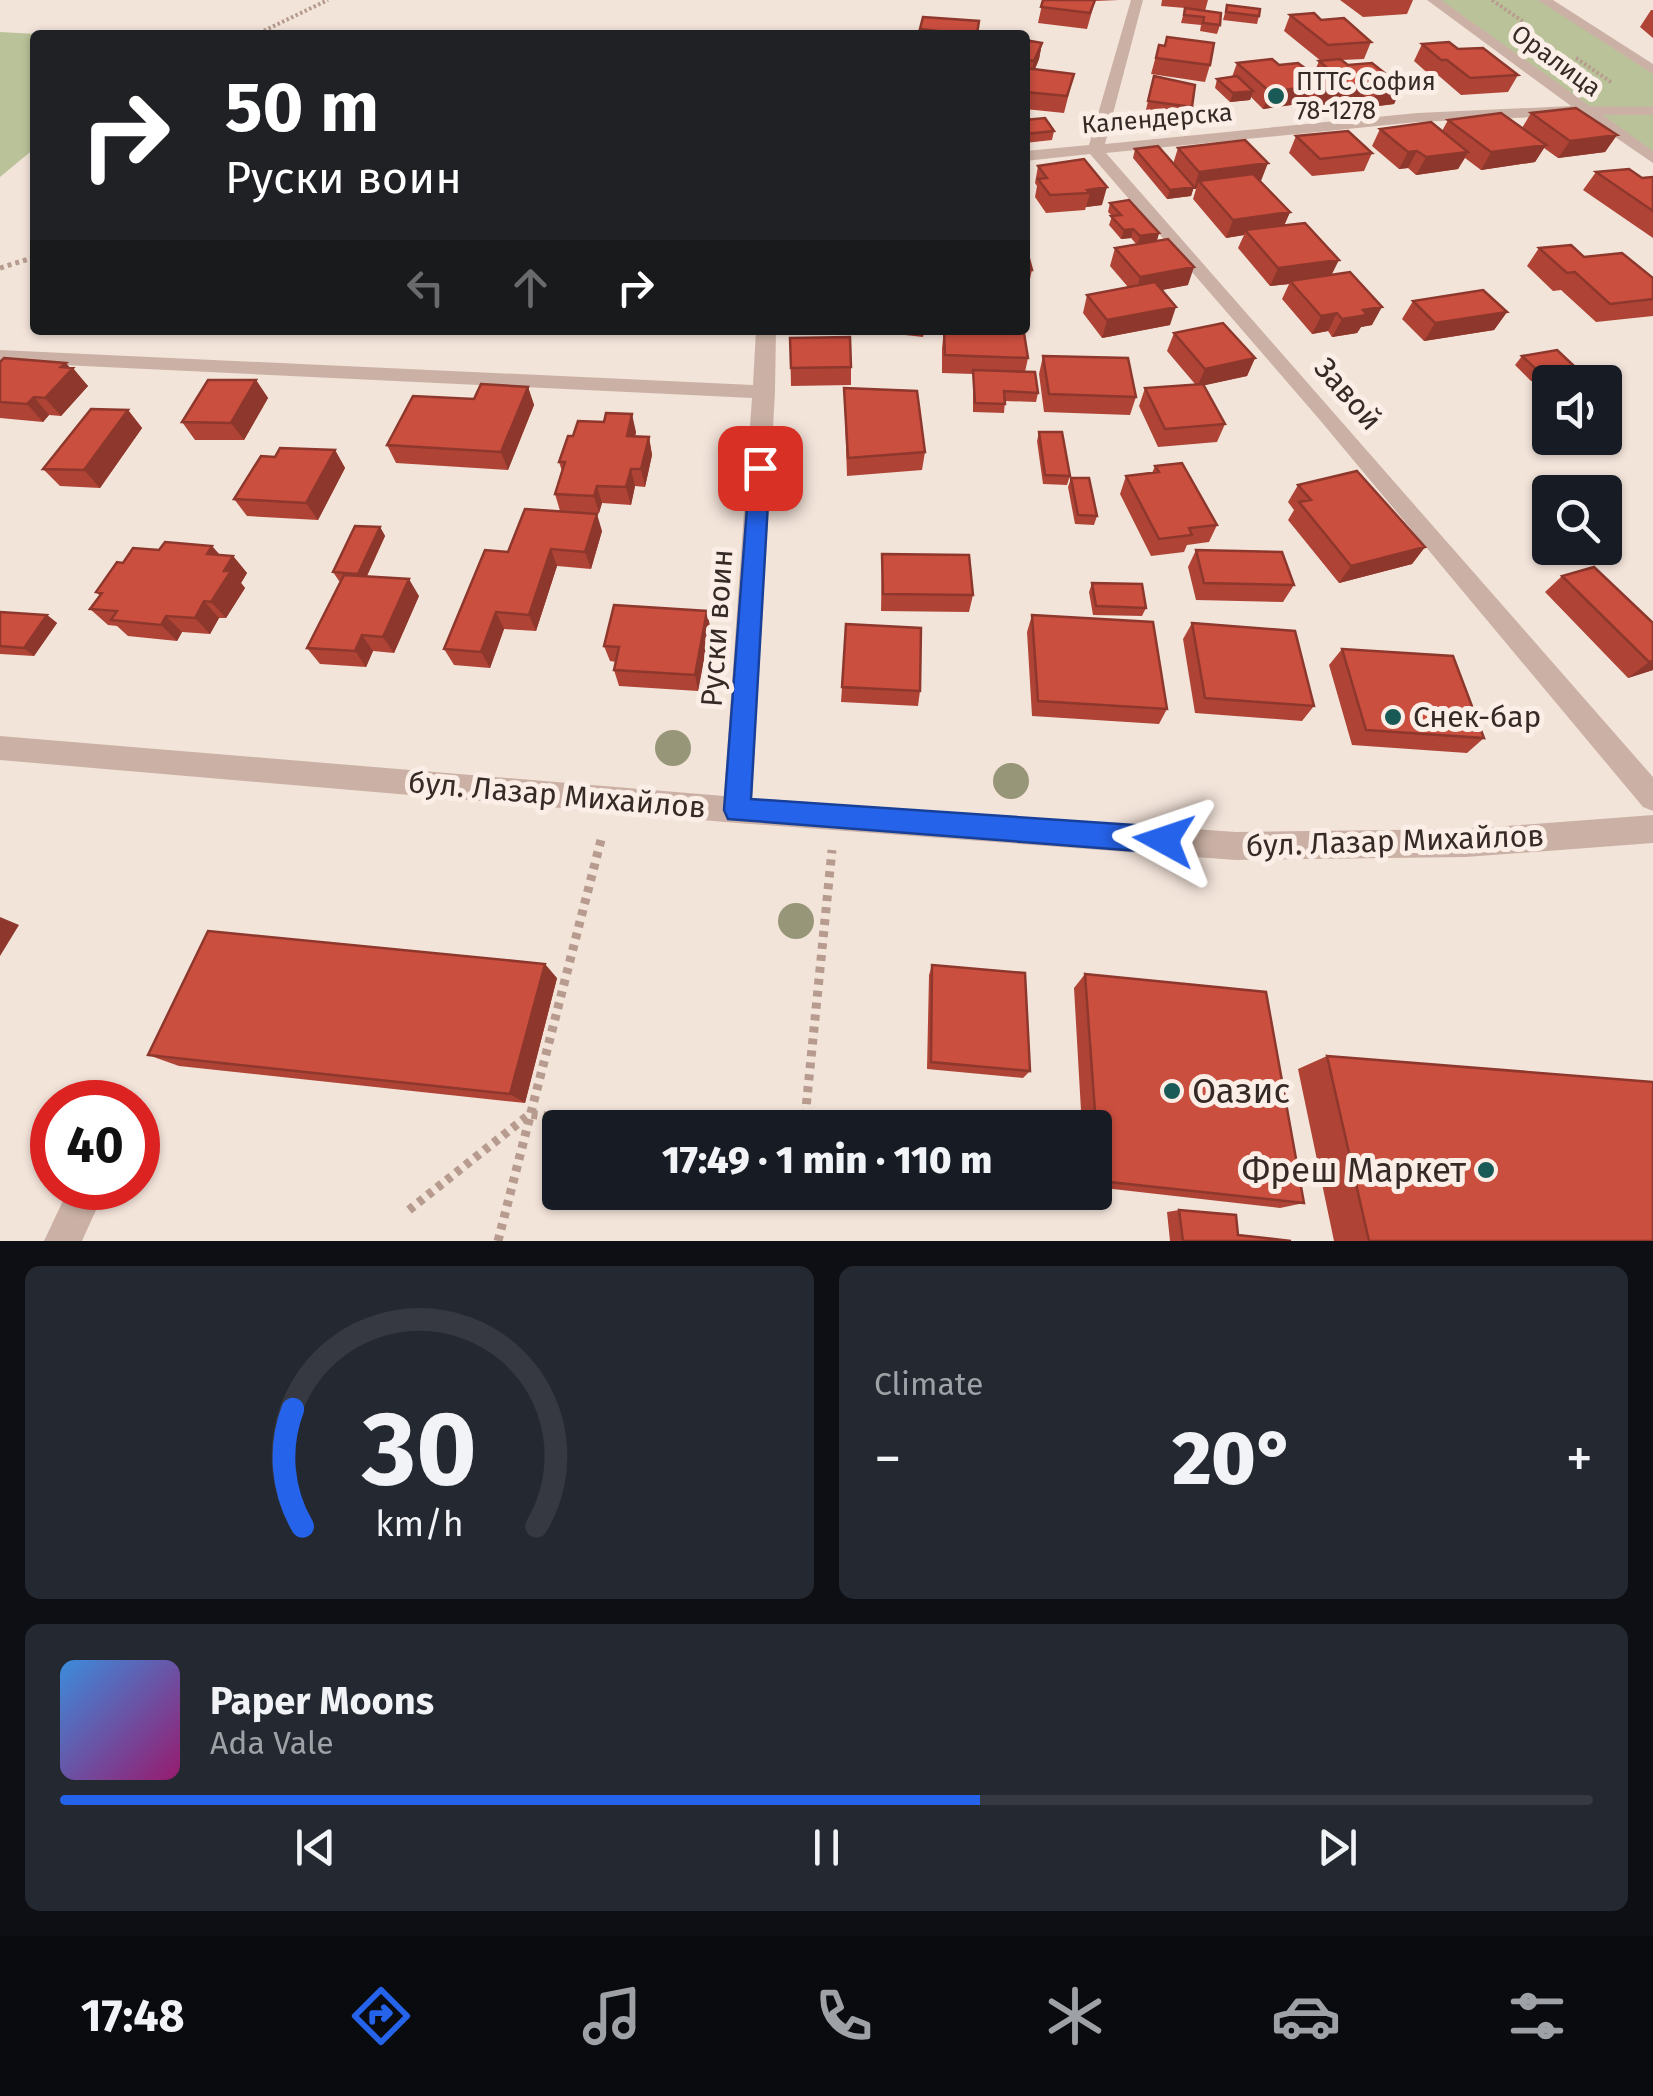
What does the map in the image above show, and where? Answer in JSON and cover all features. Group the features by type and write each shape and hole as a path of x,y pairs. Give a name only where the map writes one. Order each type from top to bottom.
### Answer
{"street":[{"path":"1095,150 1137,0"},
{"name":"Оралица","path":"1433,0 1653,158"},
{"name":"Оралица","path":"1544,0 1653,70"},
{"name":"Календерска","path":"1030,156 1447,117 1585,109 1653,111"},
{"name":"Завой","path":"1095,150 1653,798"},
{"name":"Руски воин","path":"737,810 766,335"},
{"path":"0,356 765,392"},
{"name":"бул. Лазар Михайлов","path":"0,748 737,810 1236,846 1466,843 1653,829"},
{"path":"62,1241 77,1210"}],"path":[{"path":"265,30 328,0"},
{"path":"0,268 30,259"},
{"path":"498,1241 612,799"},
{"path":"806,1110 835,817"},
{"path":"409,1210 530,1114 542,1116"}],"green space":[{"path":"1433,0 1544,0 1653,70 1653,158"},
{"path":"0,32 30,34 30,152 0,177"}],"building":[{"path":"1043,0 1095,0 1090,13 1041,7"},
{"path":"1227,5 1260,9 1259,16 1226,12"},
{"path":"1185,8 1221,13 1220,25 1203,23 1204,17 1184,15"},
{"path":"1314,13 1321,20 1344,18 1371,42 1328,45 1290,15"},
{"path":"923,17 979,21 978,30 920,29"},
{"path":"1167,37 1214,43 1210,65 1156,58 1159,45 1165,46"},
{"path":"1030,41 1042,43 1034,61 1030,61"},
{"path":"1449,42 1458,49 1483,48 1518,75 1470,78 1422,44"},
{"path":"1272,59 1279,65 1298,63 1306,69 1319,68 1345,89 1318,92 1312,86 1270,92 1237,63"},
{"path":"1340,59 1348,65 1372,63 1402,87 1378,90 1369,83 1348,85 1319,61"},
{"path":"1030,69 1074,74 1067,96 1030,92"},
{"path":"1154,76 1195,85 1192,107 1148,101"},
{"path":"1237,76 1253,91 1233,93 1217,79"},
{"path":"1576,108 1617,135 1570,141 1531,113"},
{"path":"1501,113 1546,145 1491,152 1448,120"},
{"path":"1045,118 1054,131 1030,133 1030,120"},
{"path":"1431,122 1468,152 1426,157 1417,151 1408,152 1380,129"},
{"path":"1348,131 1372,153 1320,159 1296,136"},
{"path":"1245,140 1268,163 1199,172 1178,148"},
{"path":"1158,146 1194,187 1170,190 1135,149"},
{"path":"1084,159 1107,187 1087,190 1090,193 1050,195 1038,179 1047,178 1038,166"},
{"path":"1629,169 1642,178 1653,177 1653,211 1596,172"},
{"path":"1253,174 1290,212 1233,220 1199,181"},
{"path":"1129,200 1159,233 1140,236 1133,229 1124,230 1111,216 1121,215 1110,203"},
{"path":"1305,223 1339,260 1278,268 1245,230"},
{"path":"1168,239 1194,267 1140,277 1115,248"},
{"path":"1571,245 1584,257 1622,253 1653,278 1653,299 1610,304 1575,272 1567,273 1539,248"},
{"path":"1350,272 1382,307 1363,310 1367,315 1342,319 1337,313 1321,316 1290,281"},
{"path":"1155,282 1176,307 1107,320 1087,295"},
{"path":"1483,290 1507,312 1435,323 1413,301"},
{"path":"1223,323 1255,358 1205,369 1174,333"},
{"path":"944,335 1024,335 1028,358 945,355"},
{"path":"850,337 851,367 791,368 790,338"},
{"path":"1557,350 1573,365 1532,365 1522,356"},
{"path":"1043,356 1128,358 1136,397 1049,394"},
{"path":"4,358 66,363 61,367 73,368 45,398 34,397 27,404 0,402 0,362"},
{"path":"973,370 1035,372 1038,393 1004,391 1005,404 975,403"},
{"path":"208,380 256,380 231,423 182,422"},
{"path":"481,384 528,387 501,452 387,445 413,396 474,399"},
{"path":"1203,384 1225,424 1165,429 1145,388"},
{"path":"844,388 917,391 925,452 848,458"},
{"path":"91,409 128,410 84,470 43,469"},
{"path":"606,413 632,414 627,436 649,437 641,469 631,469 626,487 597,486 594,496 555,494 565,462 559,462 568,436 573,436 578,421 604,422"},
{"path":"1039,432 1062,432 1070,476 1045,475"},
{"path":"280,448 335,450 306,503 234,499 261,456 275,457"},
{"path":"1182,463 1217,525 1189,528 1192,535 1159,539 1126,476 1159,472 1155,466"},
{"path":"1357,471 1425,547 1351,566 1299,502 1311,500 1298,485"},
{"path":"1071,478 1089,478 1097,516 1078,515"},
{"path":"525,509 597,514 585,552 551,549 529,615 496,612 481,652 444,649 485,550 508,552"},
{"path":"355,526 380,527 358,574 333,572"},
{"path":"165,542 212,546 207,554 233,556 224,571 231,571 211,602 204,601 195,618 166,616 161,625 111,620 117,611 90,609 102,593 96,592 117,562 123,563 133,548 159,550"},
{"path":"1196,550 1282,552 1294,585 1204,583"},
{"path":"882,554 969,555 973,595 883,594"},
{"path":"1594,567 1653,623 1653,661 1649,662 1562,576"},
{"path":"344,575 409,579 383,637 362,635 355,651 307,648"},
{"path":"1092,583 1142,584 1146,608 1096,606"},
{"path":"614,605 707,611 695,675 614,670 619,647 604,646"},
{"path":"0,612 47,615 24,648 0,646"},
{"path":"1032,615 1153,622 1167,709 1038,701"},
{"path":"1192,623 1295,631 1314,706 1205,698"},
{"path":"846,624 921,628 920,691 842,687"},
{"path":"1342,649 1453,656 1484,738 1366,730"},
{"path":"208,931 545,964 510,1094 148,1055"},
{"path":"932,965 1025,973 1030,1071 931,1062"},
{"path":"1085,974 1266,992 1304,1203 1112,1182 1112,1110 1095,1110"},
{"name":"Фреш Маркет","path":"1327,1056 1653,1082 1653,1241 1369,1241"},
{"path":"1179,1210 1236,1215 1238,1235 1291,1241 1183,1241"}],"place":[{"name":"ПТТС София 78-1278","path":"1276,96"},
{"name":"Снек-бар","path":"1393,717"},
{"name":"Оазис","path":"1172,1091"},
{"name":"Фреш Маркет","path":"1486,1170"}],"route":[{"path":"760,468 737,810 1164,840"}]}
